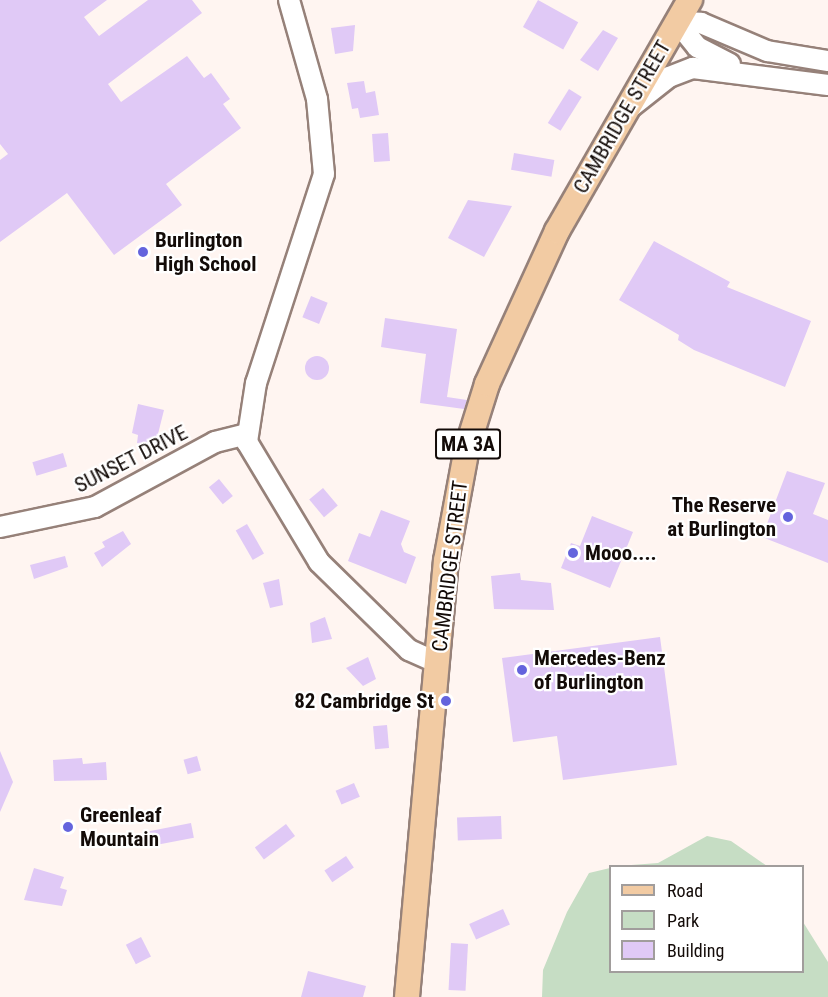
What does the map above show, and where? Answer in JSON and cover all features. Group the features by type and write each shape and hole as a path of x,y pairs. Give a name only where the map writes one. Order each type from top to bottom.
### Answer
{"main road":[{"name":"CAMBRIDGE STREET","path":"407,997 413,970 452,516 482,396 557,231 690,0"},
{"name":"CAMBRIDGE STREET","path":"413,970 420,997"}],"street":[{"path":"289,0 317,99 324,174 275,319 246,434 283,510 319,562 409,650 438,663"},
{"path":"678,22 701,23 767,51 828,61"},
{"path":"678,22 697,47 767,76"},
{"path":"624,112 669,77 693,68 828,85"},
{"name":"SUNSET DRIVE","path":"0,527 95,507 215,442 246,434"}],"green space":[{"path":"707,836 731,841 766,865 631,865 658,863"},
{"path":"609,868 609,973 804,973 804,924 828,962 828,997 542,997 543,970 567,912 589,873"}],"building":[{"path":"0,0 107,0 84,17 99,36 148,0 192,0 202,13 108,84 121,102 187,56 204,78 211,73 230,99 223,104 241,128 166,184 182,205 114,255 67,193 0,242 0,160 8,154 0,144"},
{"path":"538,0 578,22 563,49 523,27"},
{"path":"355,25 353,51 335,54 331,28"},
{"path":"603,30 618,38 598,71 580,60"},
{"path":"364,81 366,93 375,91 379,115 360,118 358,108 352,109 347,83"},
{"path":"569,89 582,97 561,131 548,123"},
{"path":"388,133 390,161 374,162 372,134"},
{"path":"514,153 554,160 551,177 511,170"},
{"path":"468,200 512,206 484,257 448,238"},
{"path":"654,241 730,282 727,287 811,321 785,387 694,350 678,340 679,335 619,300"},
{"path":"311,296 328,303 319,324 302,317"},
{"path":"385,318 457,329 447,397 467,400 464,409 420,403 426,354 381,347"},
{"path":"317,356 326,359 329,368 326,377 317,380 308,377 305,368 308,359"},
{"path":"138,404 164,410 155,446 137,443 138,435 132,433"},
{"path":"63,453 67,466 36,476 32,462"},
{"name":"The Reserve at Burlington","path":"787,471 825,483 813,514 828,520 828,563 762,537"},
{"path":"219,479 233,496 223,504 209,487"},
{"path":"323,488 338,506 324,517 309,500"},
{"path":"381,510 410,521 401,544 404,552 416,557 406,584 348,561 359,533 370,537"},
{"path":"592,516 633,532 610,588 561,568 571,543 580,546"},
{"path":"247,524 264,553 253,560 236,530"},
{"path":"123,531 131,544 102,567 94,553 105,547 102,542"},
{"path":"65,556 68,567 34,579 30,565"},
{"path":"520,573 521,580 551,583 554,610 494,609 491,576"},
{"path":"279,579 283,605 270,608 263,583"},
{"path":"325,617 332,639 312,643 310,623"},
{"path":"660,637 677,765 563,780 557,736 513,742 502,658"},
{"path":"368,657 376,679 363,686 346,668"},
{"path":"387,725 389,748 375,749 373,726"},
{"path":"0,751 13,782 0,812"},
{"path":"197,756 201,770 188,774 184,760"},
{"path":"82,758 83,764 106,762 107,780 54,781 53,760"},
{"path":"354,783 360,797 341,805 336,791"},
{"path":"501,816 502,839 458,841 457,818"},
{"path":"191,823 194,838 151,846 148,831"},
{"path":"286,824 295,836 264,859 255,847"},
{"path":"346,856 354,868 332,882 324,871"},
{"path":"34,868 64,877 60,888 67,890 62,906 24,900"},
{"path":"503,909 510,925 476,940 469,924"},
{"path":"141,937 151,957 136,964 126,945"},
{"path":"451,943 468,944 466,991 449,990"},
{"path":"308,971 366,986 363,997 301,997"}],"place":[{"name":"Burlington High School","path":"143,252"},
{"name":"The Reserve at Burlington","path":"788,517"},
{"name":"Mooo....","path":"573,553"},
{"name":"Mercedes-Benz of Burlington","path":"522,670"},
{"name":"82 Cambridge St","path":"446,701"},
{"name":"Greenleaf Mountain","path":"68,827"}]}
